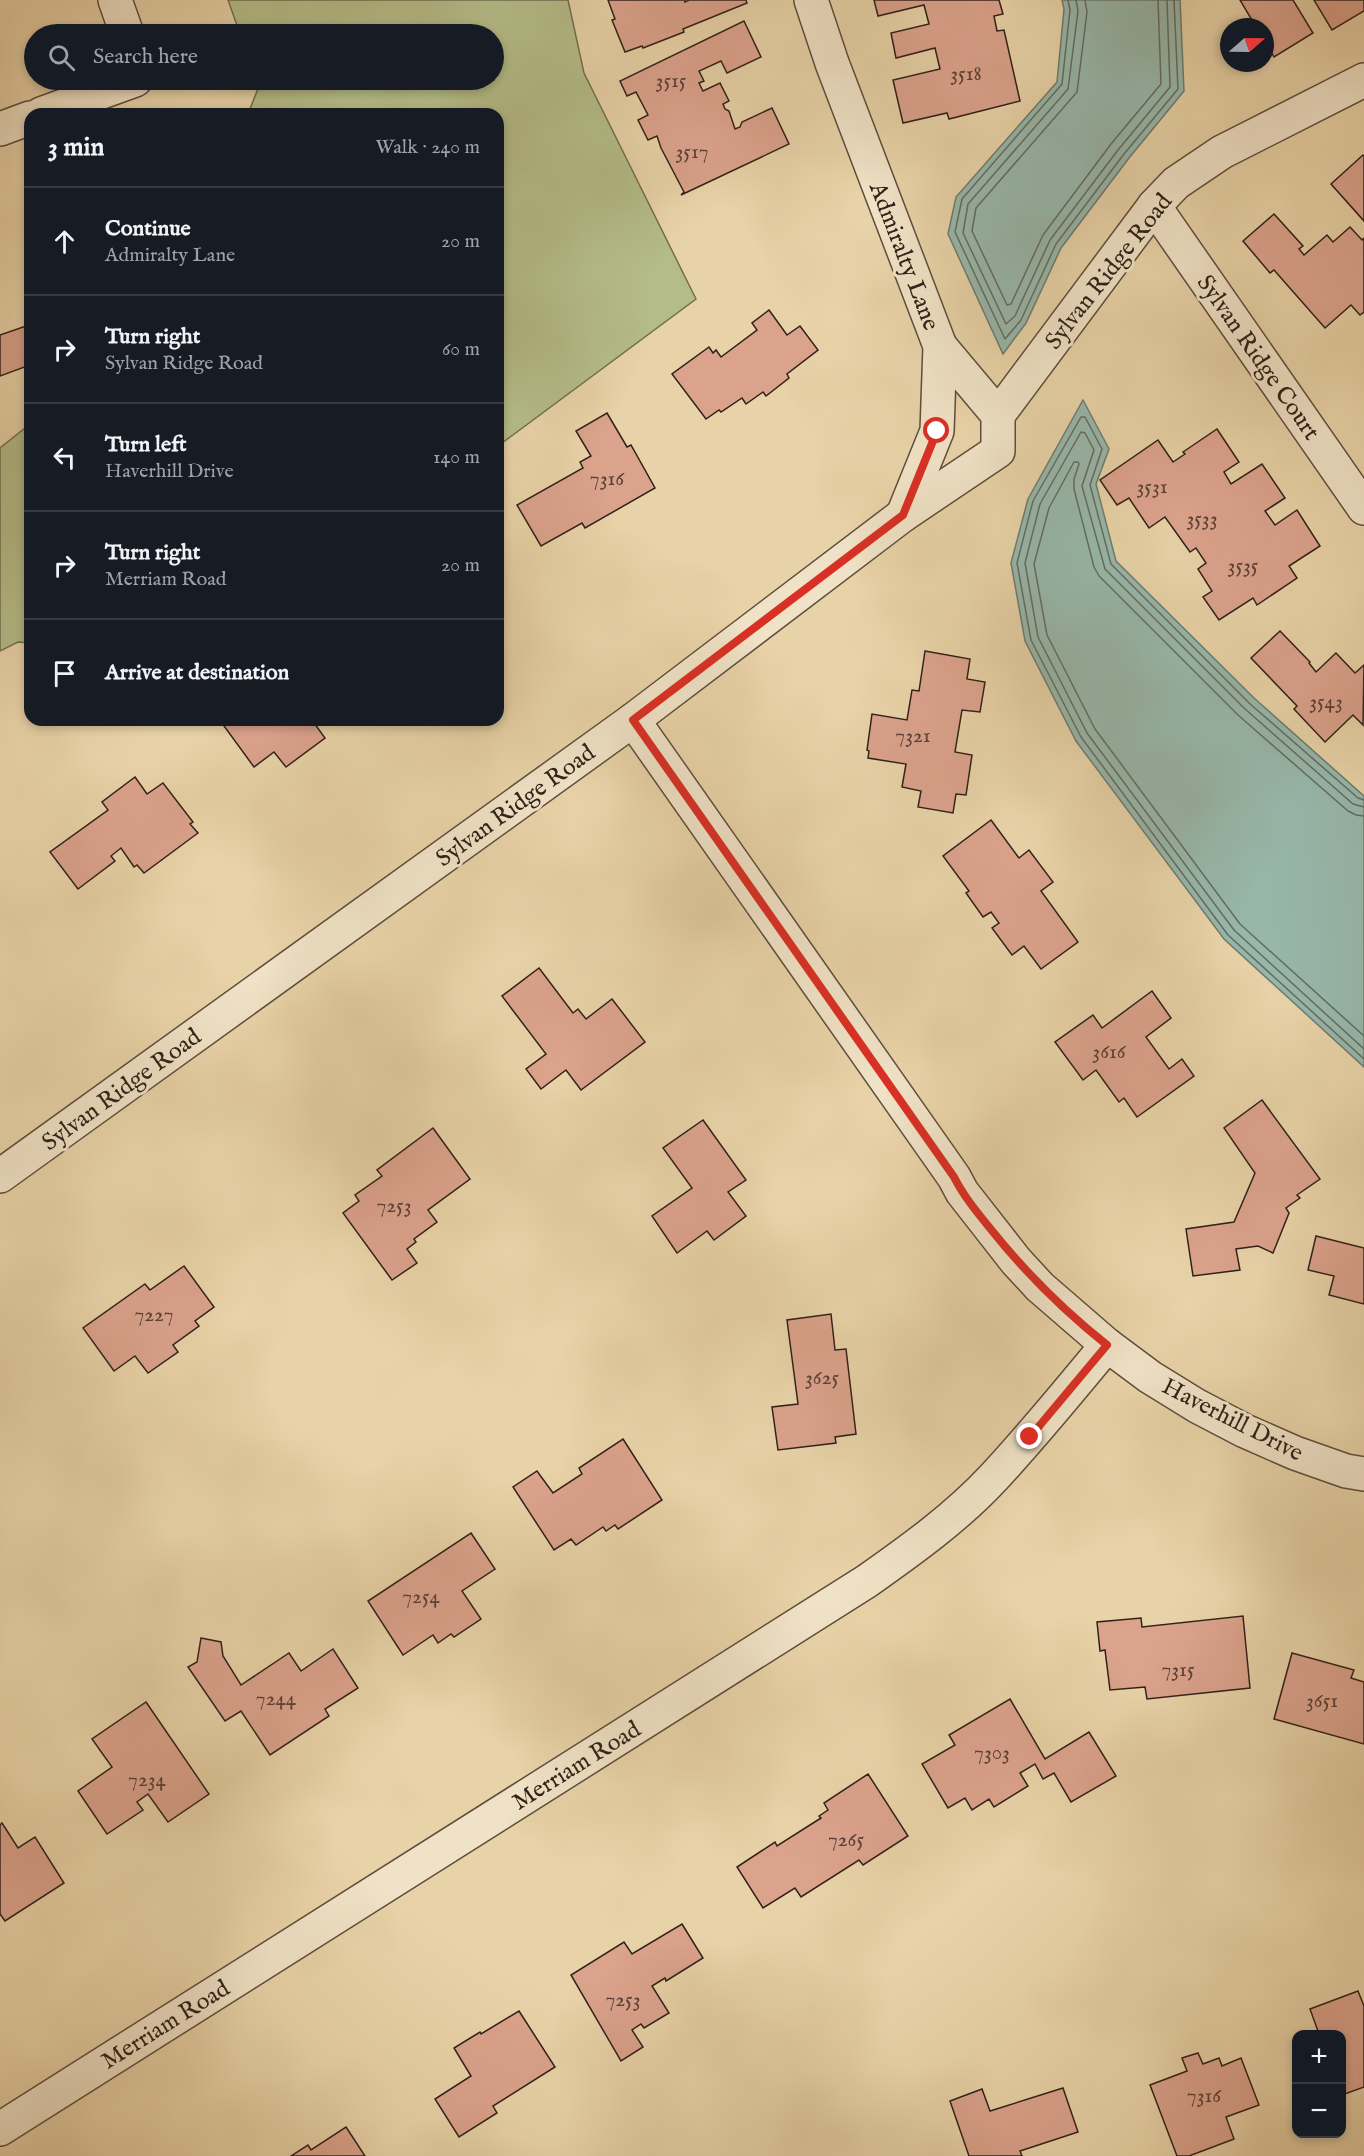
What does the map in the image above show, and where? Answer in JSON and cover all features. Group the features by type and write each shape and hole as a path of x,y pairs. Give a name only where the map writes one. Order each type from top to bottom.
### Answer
{"street":[{"path":"115,0 123,24"},
{"name":"Admiralty Lane","path":"811,0 832,63 940,346 937,431 903,515"},
{"name":"Sylvan Ridge Road","path":"0,1176 633,720 903,515 998,451 998,415 1154,206 1176,183 1202,164 1364,80"},
{"path":"58,108 107,90"},
{"path":"0,129 24,120"},
{"name":"Sylvan Ridge Court","path":"1154,206 1364,508"},
{"path":"940,346 998,415"},
{"name":"Haverhill Drive","path":"633,720 954,1177 962,1192 1016,1262 1040,1287 1107,1345 1150,1377 1197,1406 1295,1453 1346,1471 1364,1474"},
{"name":"Merriam Road","path":"0,2129 897,1560 939,1527 993,1478 1107,1345"}],"green space":[{"path":"228,0 568,0 584,73 696,299 504,442 504,108 250,108 257,90 504,90 504,24 236,24"},
{"path":"24,429 24,642 18,642 0,651 0,448"}],"water":[{"path":"1062,0 1180,0 1184,91 1129,158 1061,248 1026,323 1003,354 948,234 956,197 1057,82 1064,9"},
{"path":"1083,400 1109,449 1096,484 1116,561 1254,698 1364,796 1364,1067 1224,939 1076,741 1025,641 1011,563 1028,499"}],"building":[{"path":"608,0 685,0 685,2 689,0 746,0 747,3 683,29 684,32 643,48 642,46 625,52 612,20 615,19"},
{"path":"874,0 999,0 1003,14 994,16 997,31 1004,30 1020,101 949,119 947,113 903,123 893,80 940,69 935,48 896,58 891,33 929,24 924,5 878,16"},
{"path":"1240,0 1293,0 1313,33 1274,57 1274,18 1251,18"},
{"path":"1314,0 1364,0 1364,11 1332,30"},
{"path":"744,21 761,57 727,73 721,61 699,71 704,81 699,83 703,91 720,83 729,101 723,104 729,111 735,129 740,127 742,122 772,108 789,144 681,195 684,192 657,136 648,140 638,120 648,115 636,92 627,96 620,81"},
{"path":"1364,156 1364,221 1331,184"},
{"path":"1274,214 1303,246 1299,249 1304,255 1327,235 1333,242 1350,227 1362,240 1364,238 1364,312 1360,315 1351,305 1325,328 1274,270 1270,273 1243,241"},
{"path":"769,310 787,335 800,326 818,350 787,374 789,378 766,396 763,392 746,404 742,398 706,419 672,374 709,347 713,353 716,350 721,357 757,330 752,323"},
{"path":"24,327 24,367 0,376 0,335"},
{"path":"607,413 627,447 631,445 655,488 585,528 582,523 541,546 517,505 583,468 580,462 591,456 576,431"},
{"path":"1217,429 1239,462 1224,472 1231,484 1262,464 1285,498 1265,511 1275,525 1297,510 1320,546 1289,566 1297,578 1257,605 1253,598 1219,620 1203,597 1212,591 1198,569 1206,563 1196,548 1190,552 1165,517 1149,528 1129,498 1117,505 1100,480 1158,440 1173,462 1185,454 1183,452"},
{"path":"1280,631 1310,662 1316,672 1336,653 1355,673 1364,665 1363,725 1353,715 1325,742 1294,709 1297,706 1251,658"},
{"path":"925,651 970,659 967,679 985,682 980,712 962,710 955,752 972,755 966,795 956,794 953,813 918,807 921,791 902,787 906,764 868,758 872,714 907,720 912,690 919,691"},
{"path":"224,726 316,726 325,738 286,767 274,752 254,767"},
{"path":"135,777 147,794 163,783 193,822 190,824 198,833 144,873 137,865 134,867 121,848 111,856 115,861 78,889 50,852 108,810 102,802"},
{"path":"991,820 1019,858 1029,850 1053,882 1041,891 1078,942 1041,969 1024,946 1012,955 992,928 999,923 991,912 983,917 966,893 969,891 943,856"},
{"path":"539,968 573,1013 578,1009 586,1019 612,999 645,1042 581,1090 566,1070 541,1089 526,1069 546,1054 502,996"},
{"path":"1152,991 1171,1018 1146,1037 1169,1069 1182,1059 1194,1076 1137,1117 1124,1098 1119,1102 1096,1070 1083,1080 1055,1042 1093,1015 1102,1028"},
{"path":"1262,1100 1320,1179 1297,1195 1300,1198 1286,1208 1289,1213 1273,1253 1258,1246 1236,1249 1240,1270 1193,1276 1186,1229 1234,1222 1255,1173 1224,1128"},
{"path":"703,1120 746,1180 728,1192 746,1216 714,1240 707,1231 677,1253 652,1216 692,1188 663,1148"},
{"path":"433,1128 470,1179 428,1210 437,1222 414,1239 416,1242 407,1249 417,1263 392,1280 343,1213 359,1201 355,1195 382,1176 377,1170"},
{"path":"1316,1236 1364,1248 1364,1304 1329,1295 1334,1276 1308,1270"},
{"path":"184,1266 214,1307 195,1321 199,1326 173,1345 178,1352 148,1373 135,1356 114,1371 83,1328 145,1284 150,1290"},
{"path":"831,1314 835,1350 846,1349 856,1434 835,1437 836,1443 778,1450 772,1407 798,1404 787,1320"},
{"path":"623,1439 662,1500 618,1529 615,1525 606,1531 603,1527 576,1545 571,1539 554,1550 513,1487 537,1471 553,1493 582,1474 579,1468"},
{"path":"471,1533 495,1569 462,1591 481,1619 454,1637 451,1634 438,1643 433,1635 403,1655 368,1601"},
{"path":"1243,1616 1250,1688 1147,1699 1145,1687 1110,1690 1105,1650 1100,1651 1097,1622 1141,1618 1142,1627"},
{"path":"201,1638 221,1642 223,1656 241,1685 289,1653 301,1671 333,1649 358,1688 325,1709 329,1716 270,1755 241,1711 225,1721 188,1667 197,1662"},
{"path":"1292,1653 1354,1670 1351,1678 1364,1682 1364,1744 1274,1719"},
{"path":"1010,1699 1045,1759 1089,1732 1116,1776 1071,1802 1054,1773 1043,1779 1035,1764 1020,1773 1028,1786 994,1807 989,1799 972,1810 965,1798 948,1808 922,1764 955,1745 949,1735"},
{"path":"146,1702 209,1794 168,1822 148,1794 137,1802 143,1810 107,1834 78,1791 112,1767 92,1739"},
{"path":"868,1774 908,1836 863,1865 859,1860 801,1897 795,1888 763,1908 737,1867 775,1842 777,1846 821,1818 819,1816 828,1810 824,1803"},
{"path":"2,1823 18,1848 35,1837 64,1883 5,1921 0,1914 0,1825"},
{"path":"682,1924 703,1958 666,1981 665,1978 652,1986 669,2013 644,2028 641,2024 632,2030 643,2047 621,2061 571,1975 624,1942 632,1954"},
{"path":"1358,1991 1364,2006 1364,2087 1346,2094 1346,2030 1318,2030 1310,2009"},
{"path":"519,2011 555,2067 493,2106 497,2113 459,2137 435,2099 471,2076 454,2048"},
{"path":"1198,2053 1203,2064 1219,2058 1222,2066 1241,2058 1259,2105 1226,2117 1234,2139 1189,2156 1177,2156 1150,2085 1187,2071 1182,2058"},
{"path":"1063,2088 1078,2132 1020,2151 1022,2156 969,2156 950,2101 982,2089 990,2111"},
{"path":"346,2127 365,2156 291,2156 308,2145 311,2150"}],"route":[{"path":"937,431 903,515 633,720 954,1177 962,1192 1016,1262 1040,1287 1107,1345 1030,1437"}]}
